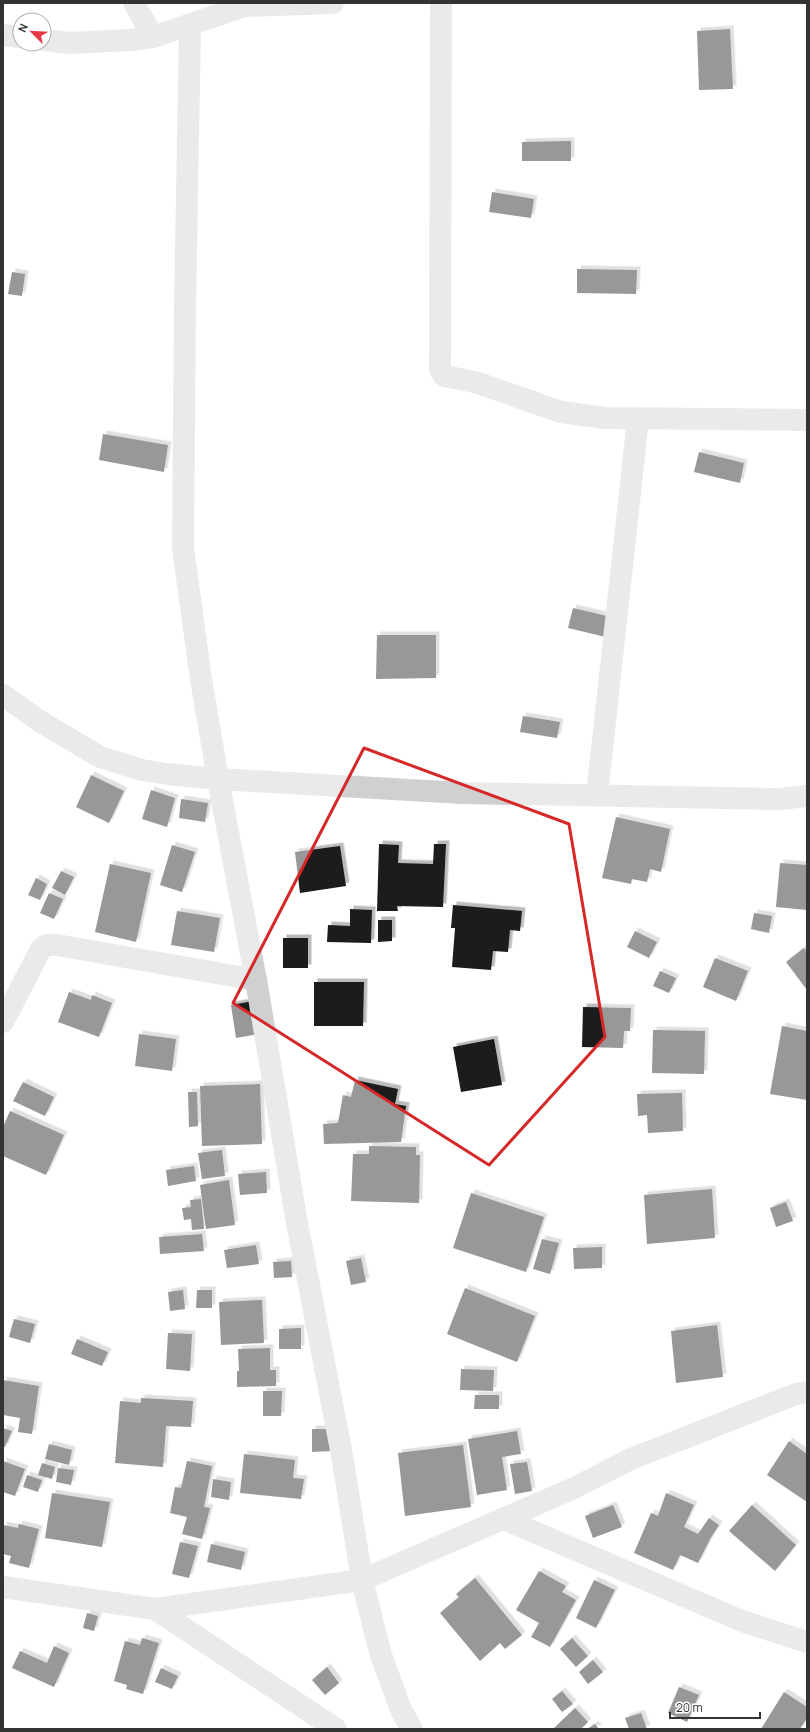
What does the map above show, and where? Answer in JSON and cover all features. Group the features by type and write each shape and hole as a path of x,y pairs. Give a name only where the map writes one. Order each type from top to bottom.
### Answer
{"street":[{"path":"134,3 153,37"},
{"path":"52,41 68,43 131,40 153,37 190,25 244,4 333,3"},
{"path":"441,3 440,370 442,374 446,377 475,382 561,412 605,418 807,420"},
{"path":"190,25 185,306 183,548 201,679 218,779 256,980 297,1223 342,1455 362,1580 380,1652 401,1710 412,1729"},
{"path":"597,795 638,419"},
{"path":"3,695 38,720 100,757 142,770 167,774 218,779 462,793 779,799 807,796"},
{"path":"3,1022 41,949 46,945 57,945 256,980"},
{"path":"3,1587 155,1609 362,1580 574,1488 632,1459 796,1394 807,1392"},
{"path":"504,1519 742,1621 807,1642"},
{"path":"155,1609 336,1729"}],"highlighted area":[{"path":"364,748 569,824 605,1037 489,1165 233,1003"}],"building":[{"path":"730,29 733,89 699,90 697,31"},
{"path":"571,141 571,161 522,161 522,142"},
{"path":"492,192 534,199 531,218 489,212"},
{"path":"577,269 637,270 636,294 577,293"},
{"path":"12,272 25,274 22,296 8,294"},
{"path":"103,434 168,445 164,472 99,460"},
{"path":"699,452 744,463 740,483 694,472"},
{"path":"573,608 611,617 606,637 568,628"},
{"path":"377,635 436,635 436,678 376,679"},
{"path":"523,716 560,722 557,738 520,732"},
{"path":"91,775 124,791 109,823 76,807"},
{"path":"151,790 175,798 167,827 142,819"},
{"path":"181,799 208,803 205,822 179,818"},
{"path":"616,817 670,829 661,872 650,869 647,882 632,879 631,884 602,878"},
{"path":"379,844 399,845 398,863 433,864 434,844 446,844 443,907 397,906 398,911 377,911"},
{"path":"172,845 195,852 182,892 160,885"},
{"path":"340,846 346,886 300,893 295,852"},
{"path":"780,863 807,865 807,910 776,907"},
{"path":"110,864 151,873 136,942 95,932"},
{"path":"61,871 74,877 65,895 52,888"},
{"path":"36,878 47,884 40,900 28,895"},
{"path":"49,893 63,899 54,919 40,913"},
{"path":"453,905 522,911 520,931 510,930 508,952 493,951 491,970 452,967 455,928 451,928"},
{"path":"350,909 372,910 371,943 327,942 328,925 350,926"},
{"path":"177,911 220,918 214,952 171,945"},
{"path":"754,913 772,916 769,933 751,929"},
{"path":"378,920 392,920 392,941 378,942"},
{"path":"635,931 657,942 649,958 627,947"},
{"path":"283,938 308,938 308,968 283,968"},
{"path":"804,948 807,952 807,990 786,962"},
{"path":"715,958 748,971 736,1001 703,987"},
{"path":"660,971 676,978 669,993 653,986"},
{"path":"314,982 364,982 363,1026 314,1026"},
{"path":"69,992 91,1000 92,995 112,1003 99,1037 58,1022"},
{"path":"254,1001 259,1034 236,1038 231,1005"},
{"path":"583,1007 631,1008 630,1031 624,1031 623,1048 582,1047"},
{"path":"782,1026 807,1031 807,1100 770,1094"},
{"path":"653,1030 705,1031 704,1074 652,1073"},
{"path":"139,1034 176,1039 172,1071 135,1066"},
{"path":"494,1039 502,1085 461,1092 453,1047"},
{"path":"355,1080 398,1089 395,1104 406,1106 401,1142 324,1144 323,1124 338,1123 343,1095 351,1097"},
{"path":"23,1082 54,1097 45,1116 13,1101"},
{"path":"260,1084 262,1144 202,1146 200,1086"},
{"path":"188,1092 197,1092 198,1126 189,1127"},
{"path":"682,1093 683,1131 648,1133 647,1115 638,1116 637,1094"},
{"path":"10,1111 64,1135 46,1175 3,1156 3,1127"},
{"path":"369,1146 416,1147 416,1155 420,1155 419,1203 351,1201 353,1154 369,1154"},
{"path":"222,1150 225,1176 202,1179 198,1153"},
{"path":"194,1166 196,1181 168,1186 166,1170"},
{"path":"266,1172 267,1193 240,1195 238,1174"},
{"path":"229,1180 235,1225 206,1229 200,1185"},
{"path":"712,1189 715,1238 647,1244 644,1195"},
{"path":"471,1193 544,1217 526,1272 453,1248"},
{"path":"201,1199 204,1229 192,1230 191,1219 184,1220 182,1208 191,1207 190,1200"},
{"path":"786,1202 793,1221 776,1227 770,1208"},
{"path":"202,1234 204,1251 160,1254 159,1237"},
{"path":"542,1239 559,1243 550,1274 533,1269"},
{"path":"256,1245 259,1264 227,1268 224,1250"},
{"path":"602,1247 602,1268 574,1269 573,1248"},
{"path":"361,1258 366,1282 351,1285 346,1261"},
{"path":"291,1261 292,1277 274,1278 273,1262"},
{"path":"465,1288 535,1316 517,1362 447,1334"},
{"path":"183,1290 185,1309 170,1311 168,1292"},
{"path":"197,1290 212,1290 212,1308 196,1308"},
{"path":"262,1300 264,1343 221,1345 219,1302"},
{"path":"14,1319 35,1324 30,1343 9,1337"},
{"path":"717,1325 723,1377 676,1383 671,1331"},
{"path":"301,1328 301,1349 279,1349 279,1329"},
{"path":"168,1333 192,1334 190,1371 166,1369"},
{"path":"77,1339 108,1352 102,1366 71,1354"},
{"path":"270,1348 270,1370 276,1370 276,1386 237,1387 237,1371 239,1371 238,1349"},
{"path":"461,1369 494,1370 493,1391 460,1390"},
{"path":"3,1380 39,1386 32,1434 18,1432 20,1418 3,1415"},
{"path":"263,1391 282,1391 281,1416 263,1416"},
{"path":"475,1395 499,1395 499,1409 474,1409"},
{"path":"141,1398 193,1401 191,1427 166,1426 163,1467 115,1463 120,1401 141,1403"},
{"path":"3,1428 12,1431 5,1447 3,1446"},
{"path":"312,1429 332,1429 332,1451 312,1452"},
{"path":"517,1431 521,1454 502,1457 507,1490 477,1495 468,1439"},
{"path":"789,1441 807,1454 807,1502 767,1475"},
{"path":"49,1444 72,1450 69,1465 45,1459"},
{"path":"463,1445 471,1507 405,1516 398,1453"},
{"path":"244,1454 295,1460 293,1478 304,1479 301,1499 240,1493"},
{"path":"3,1461 25,1469 15,1496 3,1492"},
{"path":"187,1461 212,1466 204,1507 210,1508 202,1539 182,1534 187,1517 170,1513 175,1487 181,1488"},
{"path":"527,1462 532,1491 515,1494 510,1464"},
{"path":"42,1463 55,1467 52,1479 38,1475"},
{"path":"58,1468 74,1470 71,1485 56,1482"},
{"path":"27,1475 42,1480 38,1492 23,1487"},
{"path":"213,1479 231,1482 229,1500 211,1497"},
{"path":"52,1493 110,1502 102,1547 45,1538"},
{"path":"666,1493 694,1505 684,1527 698,1534 709,1518 719,1525 698,1563 680,1555 673,1570 634,1553 651,1513 658,1516"},
{"path":"613,1505 622,1527 593,1538 585,1516"},
{"path":"752,1505 796,1545 775,1571 729,1531"},
{"path":"19,1524 39,1529 29,1568 9,1563 11,1556 3,1554 3,1525 18,1528"},
{"path":"180,1542 198,1546 189,1578 172,1574"},
{"path":"211,1544 245,1552 241,1570 207,1562"},
{"path":"539,1571 566,1586 562,1592 576,1600 550,1647 531,1637 539,1623 516,1610"},
{"path":"475,1578 522,1635 505,1649 500,1643 480,1661 440,1613 459,1597 456,1594"},
{"path":"594,1580 615,1590 596,1628 576,1618"},
{"path":"87,1613 98,1616 94,1631 83,1628"},
{"path":"142,1638 159,1643 143,1694 126,1689 127,1685 114,1681 125,1641 140,1645"},
{"path":"572,1638 588,1656 576,1667 560,1649"},
{"path":"54,1646 69,1653 54,1687 12,1668 20,1651 47,1663"},
{"path":"593,1660 603,1672 588,1684 579,1672"},
{"path":"327,1667 339,1683 325,1695 312,1680"},
{"path":"161,1668 178,1676 172,1689 155,1682"},
{"path":"679,1687 699,1695 687,1722 668,1713"},
{"path":"562,1691 573,1704 562,1712 552,1699"},
{"path":"784,1692 807,1707 807,1718 800,1729 761,1729"},
{"path":"575,1708 588,1722 581,1729 553,1729"},
{"path":"641,1713 647,1729 629,1729 625,1718"},
{"path":"595,1724 599,1729 587,1729"}]}
